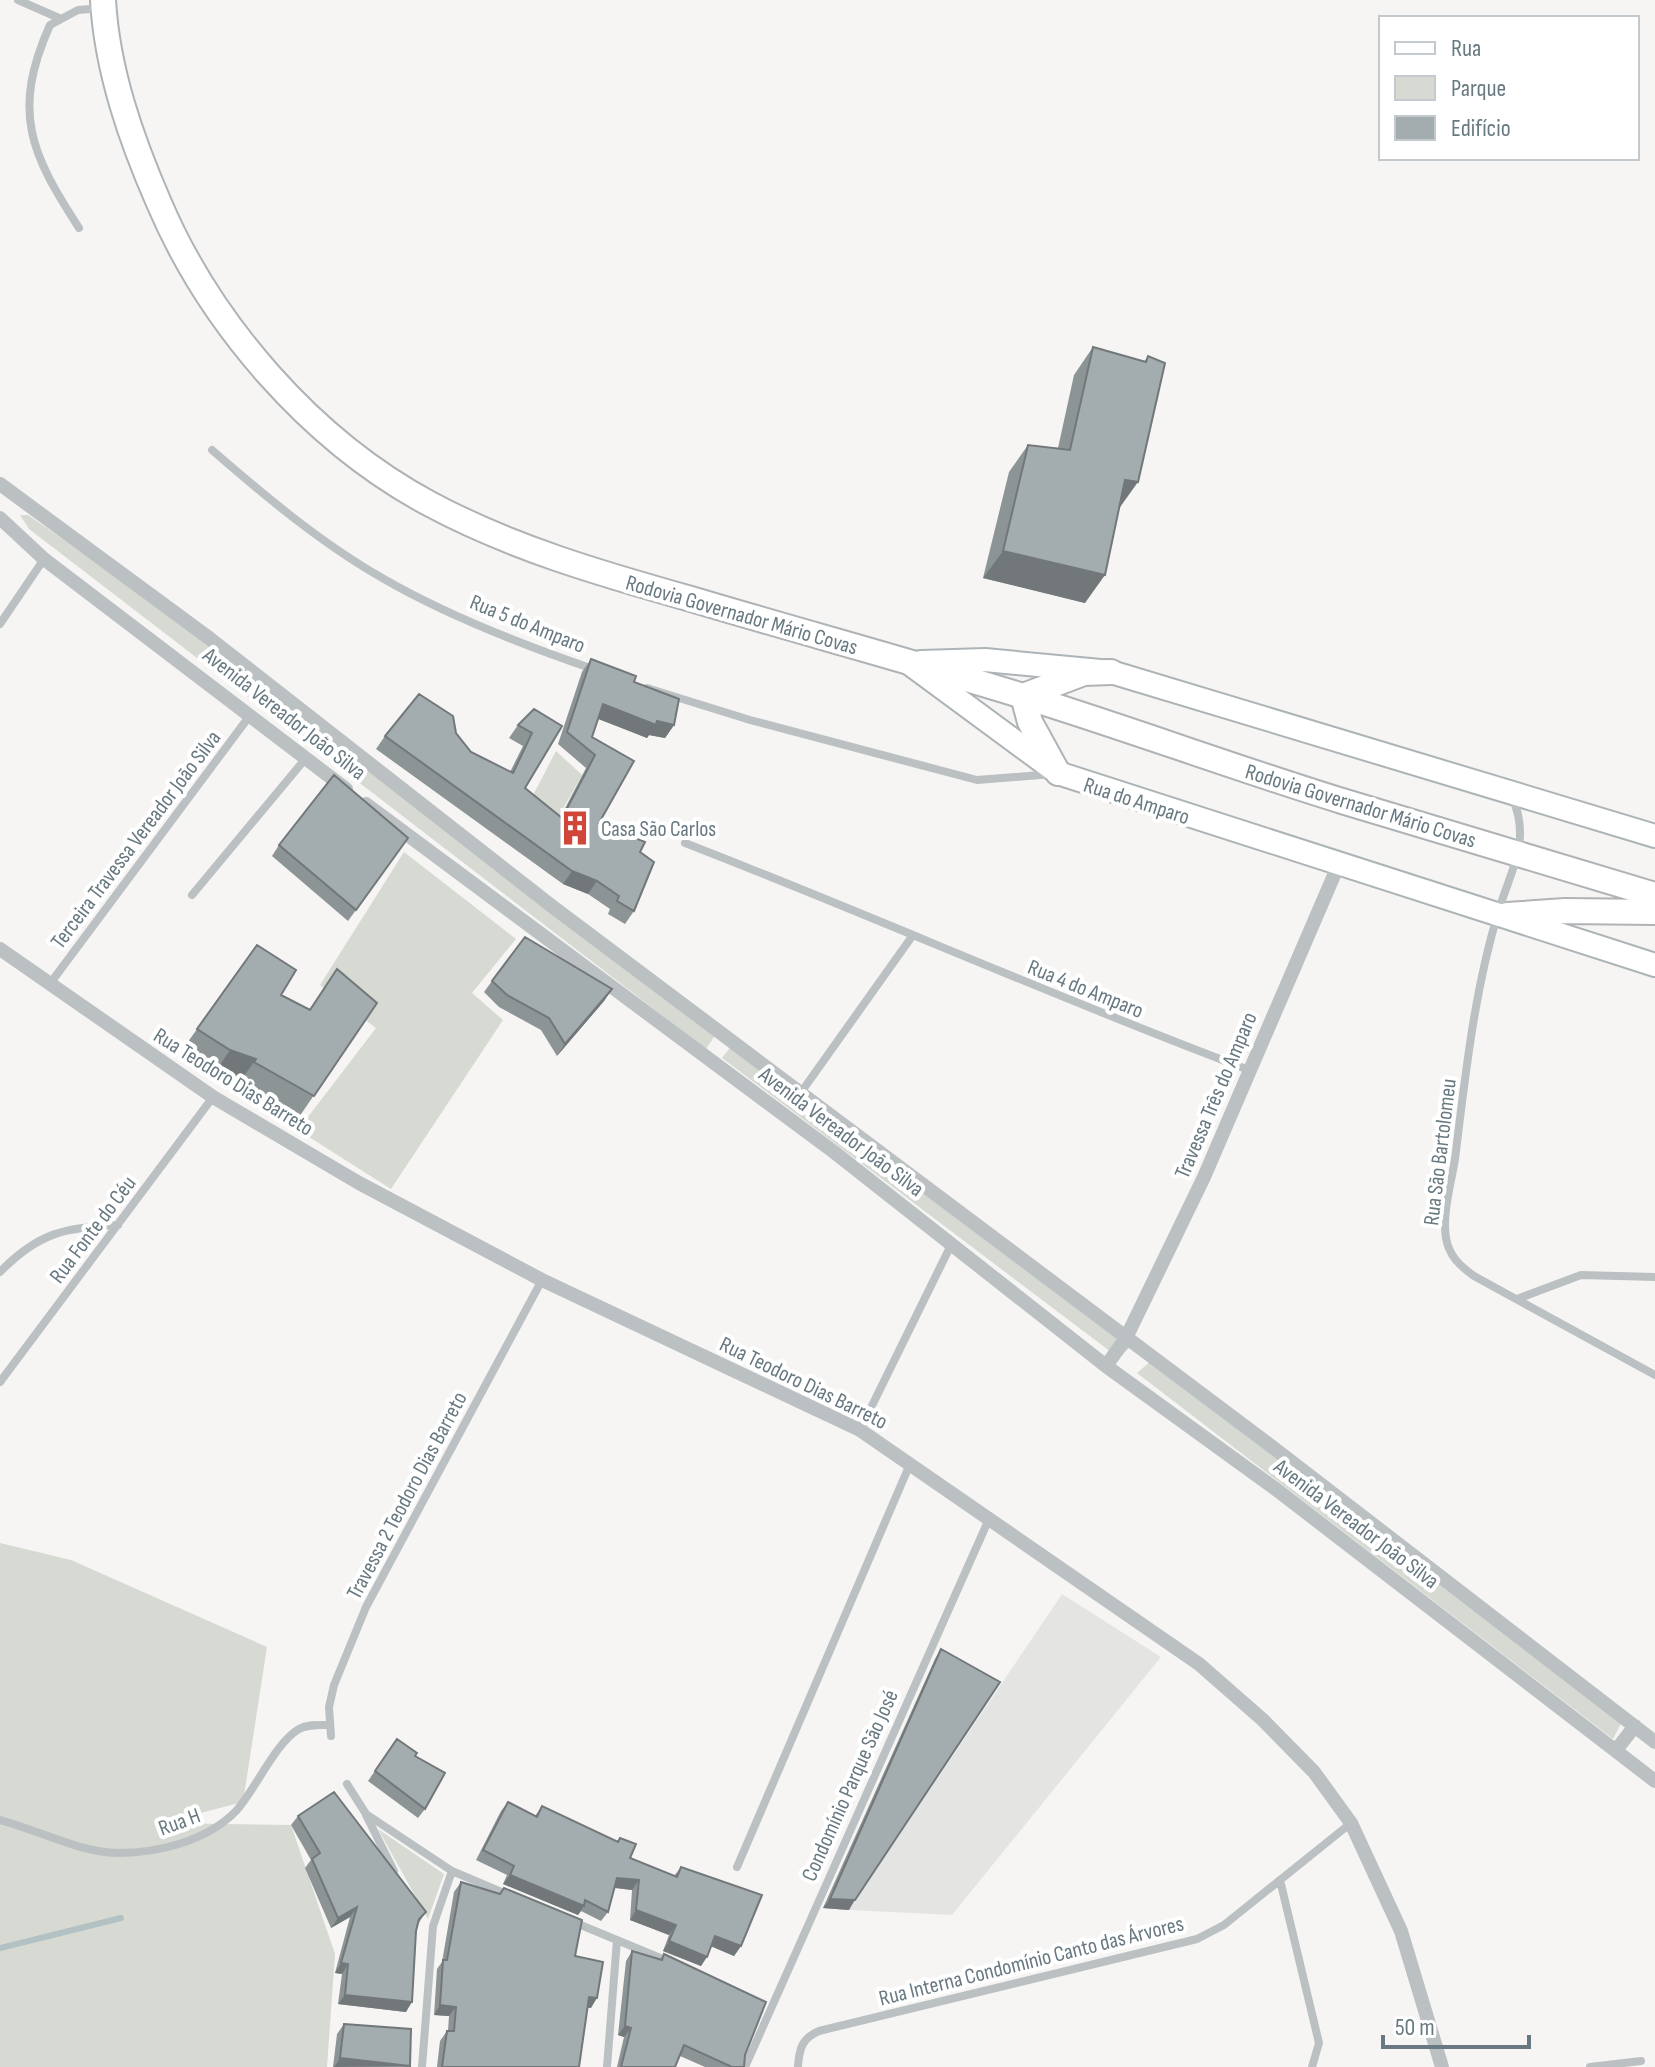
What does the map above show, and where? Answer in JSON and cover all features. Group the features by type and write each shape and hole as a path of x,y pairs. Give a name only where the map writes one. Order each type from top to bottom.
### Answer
{"highway":[{"name":"Rodovia Governador Mário Covas","path":"103,4 116,82 130,127 147,175 185,258 248,353 349,448 426,502 539,552 1023,696 1340,801 1655,895"},
{"path":"1058,773 1030,722 1023,696 1084,673 1111,672"},
{"path":"1502,914 1655,912"}],"main road":[{"path":"908,663 985,660 1111,672 1509,789 1655,836"},
{"name":"Rua do Amparo","path":"908,663 1058,773 1338,866 1502,914 1655,965"}],"street":[{"path":"18,0 59,18"},
{"path":"79,228 46,177 34,149 30,98 50,25 78,10 103,4"},
{"name":"Rua 5 do Amparo","path":"212,450 268,497 385,580 554,656 610,675"},
{"name":"Avenida Vereador João Silva","path":"0,484 209,638 553,907 802,1091 1655,1742"},
{"name":"Avenida Vereador João Silva","path":"0,518 44,559 939,1232 1106,1366 1277,1490 1655,1781"},
{"path":"0,624 44,559"},
{"path":"637,684 750,720 977,780 1058,773"},
{"name":"Terceira Travessa Vereador João Silva","path":"48,986 251,713"},
{"path":"192,895 306,758"},
{"path":"1509,789 1521,827 1521,854"},
{"name":"Rua 4 do Amparo","path":"685,843 1105,1016 1249,1070"},
{"name":"Rua São Bartolomeu","path":"1521,854 1502,914 1465,1081 1445,1228 1450,1252 1457,1264 1655,1375"},
{"name":"Travessa Três do Amparo","path":"1106,1366 1126,1338 1204,1177 1338,866"},
{"path":"802,1091 913,935"},
{"name":"Rua Teodoro Dias Barreto","path":"0,949 48,986 213,1097 359,1183 542,1280 860,1430 1199,1664 1263,1720 1314,1772 1351,1823 1401,1931 1442,2067"},
{"path":"721,1067 737,1043"},
{"name":"Rua Fonte do Céu","path":"0,1382 213,1097"},
{"path":"939,1232 956,1208"},
{"path":"0,1272 33,1242 46,1235 77,1228 118,1225"},
{"path":"860,1430 953,1243"},
{"path":"1517,1299 1581,1275 1655,1277"},
{"name":"Travessa 2 Teodoro Dias Barreto","path":"331,1736 329,1725 334,1685 366,1607 542,1280"},
{"path":"737,1867 911,1463"},
{"name":"Condomínio Parque São José","path":"745,2067 989,1519"},
{"name":"Rua H","path":"0,1820 68,1843 116,1853 175,1845 200,1836 234,1813 294,1733 311,1725 329,1725"},
{"path":"1616,1750 1635,1726"},
{"path":"347,1784 398,1877"},
{"path":"366,1814 452,1871 520,1900"},
{"name":"Rua Interna Condomínio Canto das Árvores","path":"798,2067 807,2036 819,2031 1197,1939 1224,1925 1351,1823"},
{"path":"422,2067 430,1922 452,1871"},
{"path":"1280,1880 1319,2043 1312,2067"},
{"path":"562,1917 674,1963"},
{"path":"607,2067 617,1940"},
{"path":"758,1998 773,2004"},
{"path":"1590,2067 1641,2061"}],"shaded area":[{"path":"1062,1594 1161,1657 952,1915 849,1910"}],"green space":[{"path":"20,515 28,515 177,621 720,1028 706,1049 29,529"},
{"path":"556,751 582,775 555,823 530,801"},
{"path":"404,852 516,939 472,993 503,1020 391,1189 298,1130 376,1028 320,985"},
{"path":"736,1040 1133,1344 1119,1358 722,1058"},
{"path":"1152,1360 1624,1718 1613,1739 1137,1373"},
{"path":"0,1543 71,1560 267,1647 243,1802 162,1823 291,1825 335,1954 327,2067 0,2067"},
{"path":"378,1829 444,1874 428,1919"}],"building":[{"path":"1093,347 1146,362 1148,356 1165,363 1138,482 1125,480 1105,575 1003,551 1028,445 1070,450"},
{"path":"591,659 636,676 634,682 679,699 674,725 657,721 656,725 603,704 592,737 634,761 599,823 645,842 640,852 654,862 634,911 617,901 619,896 597,881 572,871 385,736 419,694 453,716 456,733 471,752 513,773 532,733 518,725 534,709 562,726 525,788 562,818 595,755 567,732"},
{"path":"334,775 408,838 356,910 279,845"},
{"path":"525,937 612,989 565,1044 549,1018 507,995 492,981"},
{"path":"257,945 296,970 281,995 310,1010 337,969 377,1003 314,1096 254,1062 256,1059 230,1050 197,1029"},
{"path":"941,1649 1000,1682 855,1900 830,1899"},
{"path":"397,1739 417,1753 415,1756 445,1773 425,1809 375,1771"},
{"path":"334,1792 426,1912 419,1919 416,1931 412,2002 345,1995 348,1964 341,1963 357,1907 338,1918 312,1859 320,1853 298,1816"},
{"path":"508,1802 537,1817 542,1806 618,1842 620,1838 636,1844 630,1858 677,1877 681,1867 762,1895 741,1946 715,1936 707,1957 669,1941 676,1925 636,1910 639,1880 617,1878 608,1912 585,1900 584,1906 510,1875 514,1866 483,1850"},
{"path":"461,1882 500,1894 504,1888 582,1920 575,1956 603,1962 597,1998 589,1997 579,2067 442,2067 447,2031 454,2031 456,2007 440,2005 443,1960 447,1960"},
{"path":"632,1951 662,1960 664,1954 766,2002 745,2055 744,2067 732,2067 684,2045 675,2067 621,2067 631,2028 625,2026"},
{"path":"344,2024 411,2029 410,2066 340,2058"}],"waterway":[{"path":"0,1948 121,1918"}],"place":[{"name":"Casa São Carlos","path":"575,828"}]}
